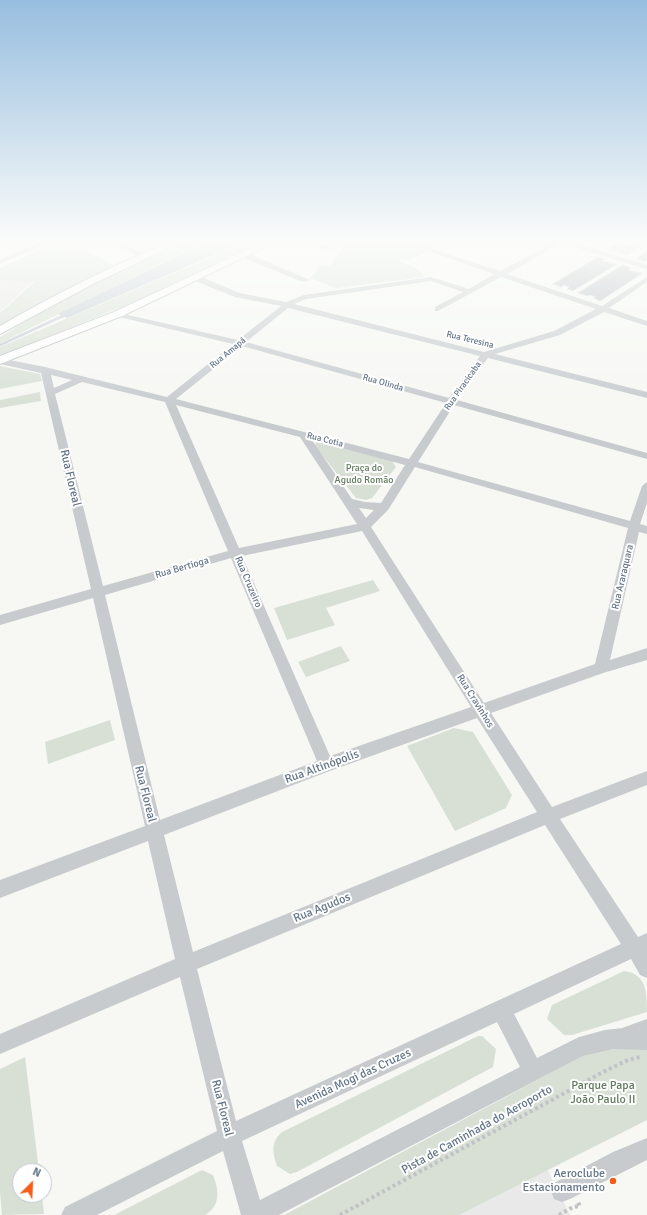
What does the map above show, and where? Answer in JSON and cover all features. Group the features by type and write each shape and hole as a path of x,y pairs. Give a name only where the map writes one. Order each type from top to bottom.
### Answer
{"main road":[{"path":"0,331 57,298"},
{"path":"0,361 18,359 153,298"}],"street":[{"name":"Rua Teresina","path":"251,298 287,305 647,395"},
{"name":"Rua Amapá","path":"169,400 287,305 303,298"},
{"path":"438,309 457,298"},
{"path":"570,298 647,324"},
{"name":"Rua Piracicaba","path":"366,526 384,507 451,402 486,354 557,333 603,309 620,298"},
{"name":"Rua Olinda","path":"118,314 241,343 647,456"},
{"name":"Rua Cotia","path":"18,359 45,370 413,462 647,530"},
{"name":"Rua Floreal","path":"45,370 186,964 229,1136 254,1215"},
{"path":"50,393 81,379"},
{"name":"Rua Cruzeiro","path":"169,400 326,765"},
{"name":"Rua Cravinhos","path":"303,434 347,501 366,526 481,711 548,815 641,945 647,968"},
{"name":"Rua Araraquara","path":"601,668 634,526 647,486"},
{"path":"347,501 365,506 384,507"},
{"name":"Rua Bertioga","path":"0,620 235,553 366,526"},
{"name":"Rua Altinópolis","path":"0,889 326,765 601,668 647,654"},
{"name":"Rua Agudos","path":"0,1044 186,964 548,815 647,778"},
{"name":"Avenida Mogi das Cruzes","path":"73,1215 229,1136 641,945"},
{"path":"501,1010 533,1071"},
{"path":"622,1038 647,1029"},
{"path":"254,1215 579,1047 604,1039 622,1038 647,1040"},
{"path":"562,1191 607,1167 647,1149"}],"path":[{"name":"Pista de Caminhada do Aeroporto","path":"340,1215 605,1071 628,1060 647,1057"}],"shaded area":[{"path":"0,298 15,298 0,312"},
{"path":"92,298 114,298 67,318 58,314"},
{"path":"547,1169 570,1215 459,1215"}],"green space":[{"path":"17,298 53,298 0,326 0,313"},
{"path":"65,298 92,298 0,343 0,337"},
{"path":"116,298 142,298 0,356 0,347"},
{"path":"0,366 40,374 42,381 0,389"},
{"path":"40,392 41,401 0,408 0,400"},
{"name":"Praça do Agudo Romão","path":"321,441 391,459 396,467 372,498 366,500 356,498 315,446 316,442"},
{"path":"373,580 380,591 326,608 335,625 287,640 274,608"},
{"path":"341,646 350,661 306,677 298,662"},
{"path":"110,720 115,740 48,764 45,742"},
{"path":"454,728 473,732 512,795 506,808 455,831 407,746"},
{"path":"624,971 632,973 641,980 646,991 647,1012 572,1035 564,1035 547,1019 552,1005"},
{"path":"478,1036 482,1036 496,1049 493,1067 297,1172 290,1174 277,1166 273,1151 274,1143 282,1132"},
{"name":"Parque Papa João Paulo II","path":"623,1045 647,1050 647,1120 459,1215 284,1215 594,1050"},
{"path":"25,1057 38,1163 12,1163 12,1203 43,1203 44,1214 2,1215 0,1192 0,1069"},
{"path":"202,1170 213,1175 217,1186 217,1197 214,1207 205,1215 114,1215"}],"building":[{"path":"594,298 605,298 600,301"}],"waterway":[{"path":"0,345 67,314"}],"place":[{"name":"Aeroclube Estacionamento","path":"613,1181"}]}
